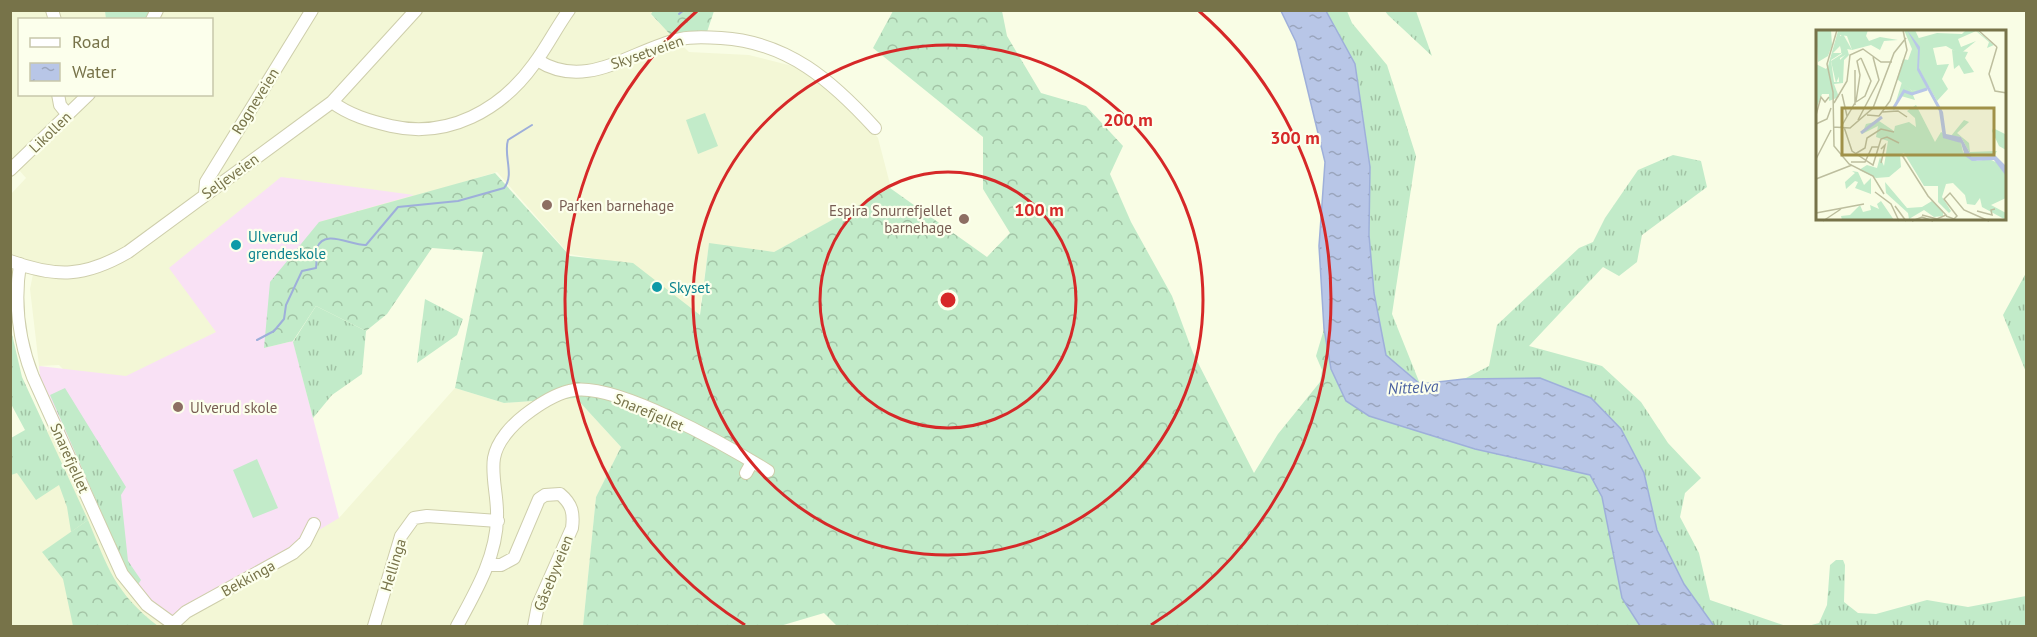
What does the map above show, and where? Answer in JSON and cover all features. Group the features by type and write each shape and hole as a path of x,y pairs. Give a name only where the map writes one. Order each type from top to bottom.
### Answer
{"street":[{"name":"Rogneveien","path":"205,194 206,182 312,10"},
{"name":"Seljeveien","path":"15,262 64,274 101,266 138,245 332,102 416,10"},
{"path":"332,102 352,115 394,126 421,129 449,125 472,117 492,107 537,60 569,10"},
{"name":"Skysetveien","path":"537,60 551,68 577,73 602,68 680,39 708,37 749,41 780,51 819,73 845,95 875,128"},
{"path":"58,96 60,105 68,115"},
{"name":"Likollen","path":"10,170 87,96"},
{"name":"Snarefjellet","path":"15,262 19,323 26,358 33,377 122,574 147,605 175,625"},
{"name":"Snarefjellet","path":"457,627 488,565 498,521 494,459 501,440 516,422 539,404 569,390 601,392 635,402 768,471"},
{"path":"746,473 752,462"},
{"name":"Gåsebyveien","path":"488,565 501,565 514,558 539,499 553,494 560,495 568,501 573,517 572,528 538,605 534,627"},
{"name":"Hellinga","path":"374,627 401,536 414,518 423,515 498,521"},
{"name":"Bekkinga","path":"175,625 186,612 293,553 304,542 314,524"}],"shaded area":[{"path":"653,10 651,15 689,52 749,55 804,69 844,94 878,138 891,188 774,252 709,245 699,315 633,265 569,254 497,172 414,197 217,332 126,377 74,380 59,365 39,366 30,289 35,264 11,254 11,194 26,178 11,161 11,11"},
{"name":"Ulverud skole","path":"281,177 414,195 319,222 264,348 293,341 339,518 172,618 128,582 42,395 39,366 126,376 216,332 169,268"},
{"path":"455,388 504,403 576,398 621,447 596,497 583,626 11,626 11,445 56,428 339,518"}],"green space":[{"path":"105,10 149,11 147,18 106,18"},
{"path":"653,11 714,11 707,32 680,45 651,14"},
{"path":"893,11 1002,11 1007,36 1041,93 1086,106 1123,146 1110,174 1131,222 1172,296 1193,353 1254,473 1278,434 1320,382 1322,370 1316,356 1324,329 1331,369 1475,449 1590,475 1602,497 1622,598 1640,626 837,626 824,613 780,626 583,626 596,497 621,447 576,398 504,403 455,388 483,252 432,248 387,314 366,331 316,306 293,341 264,348 270,282 319,222 495,173 570,256 633,263 700,315 709,243 774,252 890,188 987,257 1010,233 983,189 983,137 873,48"},
{"path":"1326,11 1347,11 1352,23 1387,65 1416,156 1392,314 1420,384 1386,355 1374,293 1369,235 1370,167 1355,64"},
{"path":"1385,11 1416,11 1432,56 1388,15"},
{"path":"705,113 718,146 698,154 686,120"},
{"path":"1673,155 1701,161 1707,187 1642,235 1637,262 1619,276 1603,267 1529,346 1602,366 1641,402 1668,443 1701,478 1685,493 1680,517 1699,553 1710,600 1786,626 1714,626 1683,584 1657,530 1644,473 1540,378 1464,379 1489,366 1497,325 1579,248 1593,242 1605,218 1638,170"},
{"path":"2026,273 2026,372 2003,315"},
{"path":"425,299 463,319 457,335 417,363"},
{"path":"316,306 366,331 362,374 332,395 313,418 293,342"},
{"path":"11,330 22,377 88,520 71,532 67,507 59,485 36,500 17,473 11,475 11,438 25,430 11,404"},
{"path":"65,388 126,487 121,495 128,561 141,580 137,586 130,578 50,395"},
{"path":"257,459 278,508 253,518 233,470"},
{"path":"88,520 114,579 143,614 158,626 73,626 63,579 42,552"},
{"path":"1836,560 1843,560 1845,565 1844,602 1858,613 1876,614 1927,600 1968,607 2026,596 2026,626 1808,626 1819,623 1827,605 1830,565"}],"water":[{"name":"Nittelva","path":"1281,11 1326,11 1355,64 1370,167 1369,235 1374,293 1386,355 1420,384 1464,379 1540,378 1591,398 1621,429 1644,473 1657,530 1684,584 1714,626 1640,626 1622,598 1602,497 1590,475 1475,449 1369,416 1346,401 1331,369 1324,329 1319,246 1325,162 1296,42"}],"waterway":[{"path":"679,14 684,10"},
{"path":"257,340 274,331 284,319 286,305 302,271 316,268 317,248 321,242 326,239 339,239 366,245 398,207 458,201 504,188 509,177 508,140 532,125"}],"place":[{"name":"Parken barnehage","path":"547,205"},
{"name":"Espira Snurrefjellet barnehage","path":"964,219"},
{"name":"Ulverud grendeskole","path":"236,245"},
{"name":"Skyset","path":"657,287"},
{"name":"Ulverud skole","path":"178,407"}]}
